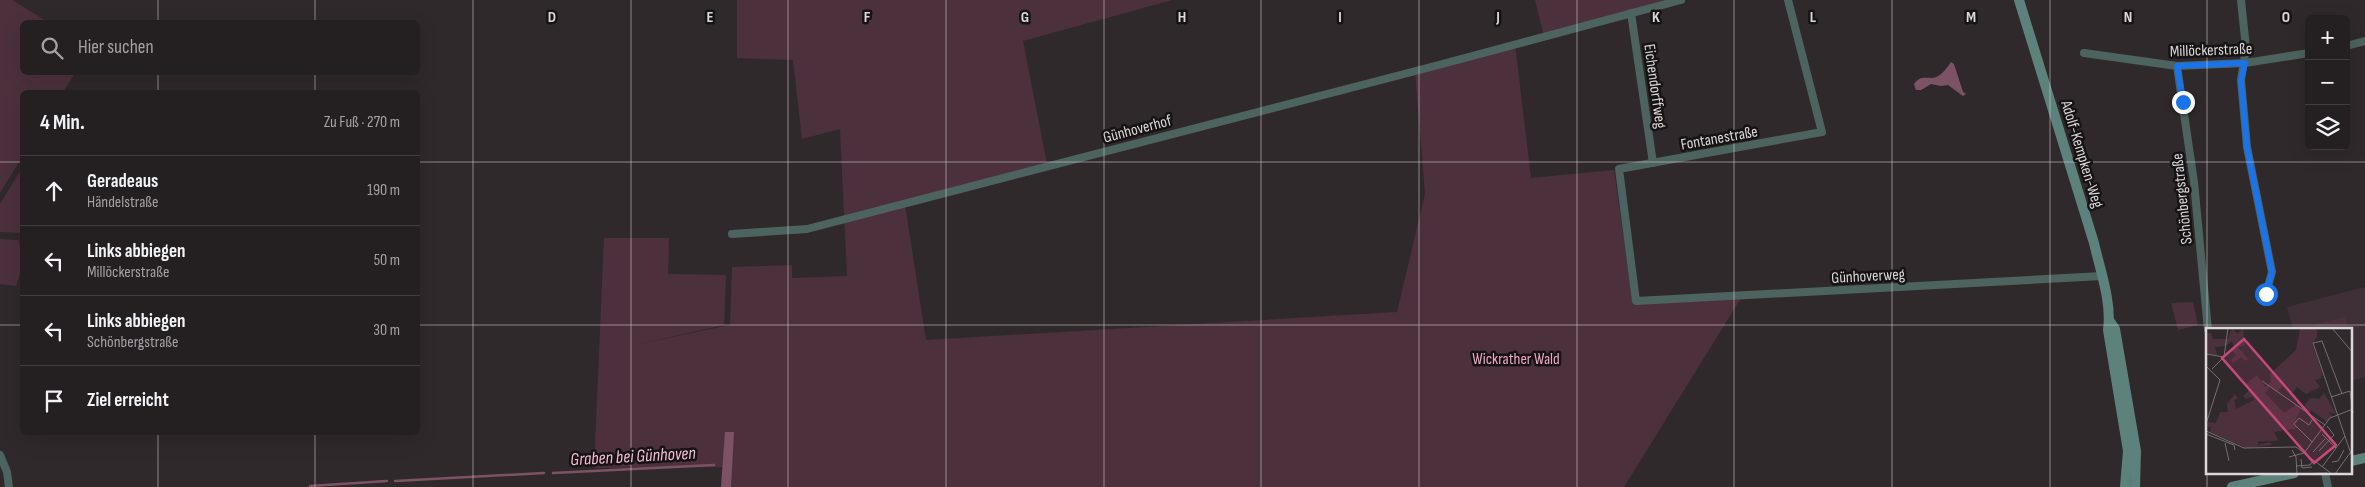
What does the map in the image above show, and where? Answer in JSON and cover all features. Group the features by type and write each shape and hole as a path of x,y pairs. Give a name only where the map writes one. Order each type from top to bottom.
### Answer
{"main road":[{"name":"Adolf-Kempken-Weg","path":"2019,0 2094,243 2102,276 2109,320 2108,330 2128,451 2124,487"},
{"name":"Adolf-Kempken-Weg","path":"2109,320 2115,329 2136,451 2135,487"},
{"path":"2352,461 2365,458"},
{"path":"2232,487 2290,474"}],"street":[{"name":"Günhoverhof","path":"732,234 806,229 1681,0"},
{"name":"Fontanestraße","path":"1636,301 1618,169 1822,132 1788,0"},
{"path":"2241,0 2246,48 2241,80 2247,147 2272,272 2266,294"},
{"name":"Eichendorffweg","path":"1631,13 1653,163"},
{"path":"2350,45 2365,41"},
{"name":"Millöckerstraße","path":"2084,53 2177,66 2245,63 2305,54"},
{"name":"Schönbergstraße","path":"2177,66 2194,182 2208,328"},
{"name":"Günhoverweg","path":"1636,301 2102,276"},
{"path":"0,456 7,472 10,487"},
{"path":"2325,474 2328,487"}],"shaded area":[{"path":"1951,62 1954,64 1963,92 1966,94 1963,96 1948,85 1931,84 1921,90 1916,90 1914,84 1918,80 1922,78 1935,78"},
{"path":"2365,287 2365,377 2352,381 2352,328 2293,328 2287,307"},
{"path":"725,432 734,432 731,487 721,487"}],"green space":[{"path":"0,0 12,0 45,20 20,20 20,75 74,75 64,90 20,90 20,160 0,193"},
{"name":"Wickrather Wald","path":"737,0 1172,0 1023,41 1047,164 905,205 926,340 1397,312 1425,194 1415,71 1515,44 1531,178 1614,170 1633,305 1741,298 1624,487 721,487 722,467 594,468 604,238 669,238 668,274 726,275 724,325 639,344 730,325 732,267 792,265 792,278 847,276 840,129 802,139 793,60 737,58"},
{"path":"1535,0 1669,0 1544,36"},
{"path":"20,171 20,233 0,232 0,204"},
{"path":"0,239 18,240 20,246 20,274 16,286 0,284"},
{"path":"2193,302 2198,325 2178,330 2171,303"},
{"path":"2345,317 2348,328 2314,328 2313,325"}],"waterway":[{"name":"Graben bei Günhoven","path":"553,473 714,465"},
{"name":"Graben bei Günhoven","path":"395,481 544,473"},
{"name":"Graben bei Günhoven","path":"310,486 387,481"}],"route":[{"path":"2183,102 2177,66 2245,63 2241,80 2247,147 2256,200 2272,272 2266,294"}]}
